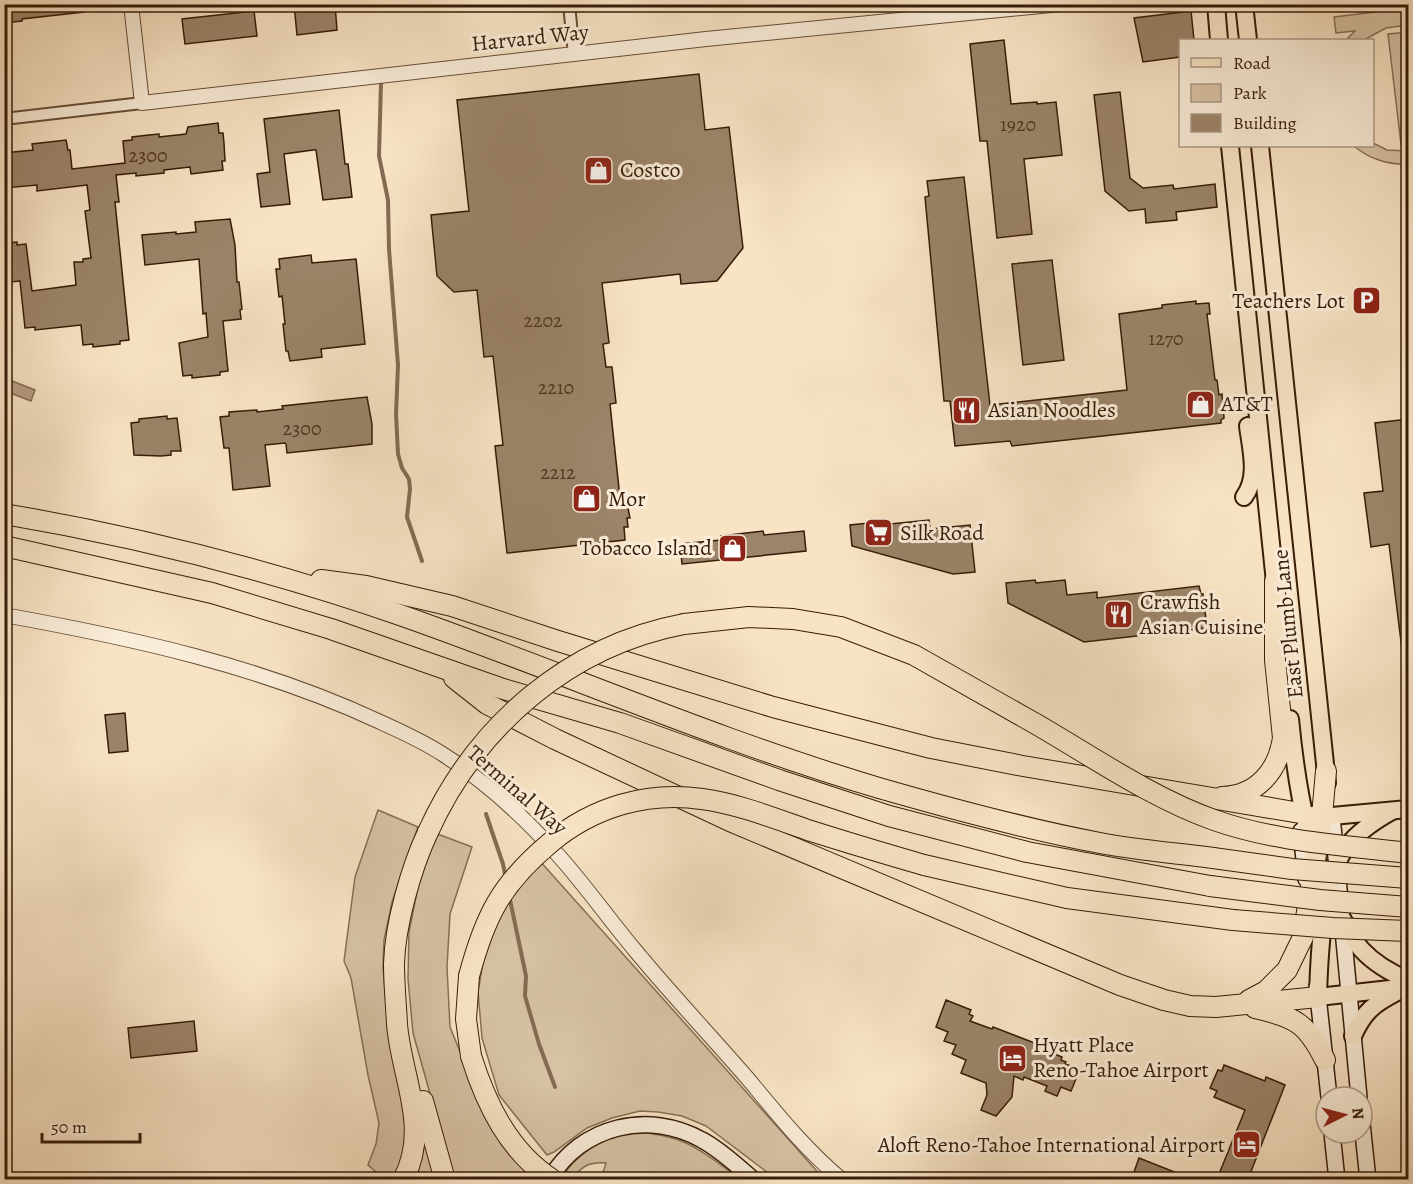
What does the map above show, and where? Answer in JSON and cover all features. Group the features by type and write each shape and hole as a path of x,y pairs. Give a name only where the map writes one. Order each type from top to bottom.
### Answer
{"highway":[{"path":"4,514 158,544 262,571 401,616 736,740 878,788 964,812 1103,843 1292,869 1408,878"},
{"path":"4,546 212,593 332,629 500,688 620,723 779,780 889,816 1036,854 1210,886 1320,900 1408,907"},
{"path":"262,571 366,586 452,606 773,707 931,748 1198,797 1314,815"},
{"path":"1198,797 1227,797 1244,794 1256,788 1265,779 1278,759 1283,738 1275,660 1275,581"},
{"path":"403,1179 414,1149 416,1122 401,1052 394,964 399,929 417,856 450,788 479,747 518,706 550,681 584,660 646,634 684,624 749,617 793,619 841,627 914,655 1184,808 1239,827 1296,839 1408,853"},
{"path":"440,668 487,704 555,739 808,855 1120,985 1190,1006 1216,1007 1318,997"},
{"path":"1238,1004 1260,995 1278,981 1287,970 1303,937 1316,859 1314,815 1326,771"},
{"path":"551,1179 525,1156 490,1109 471,1056 466,1018 469,976 487,920 519,871 571,827 619,804 656,798 702,799 753,811 857,846 924,865 1067,898 1233,920 1408,931"},
{"path":"1238,1004 1273,1012 1302,1025 1313,1038 1325,1060"},
{"path":"397,1006 445,1179"}],"main road":[{"path":"1216,4 1219,39"},
{"path":"1244,4 1248,39"},
{"name":"East Plumb Lane","path":"1230,147 1296,782 1314,815"},
{"name":"East Plumb Lane","path":"1260,147 1326,771"},
{"path":"1244,497 1250,489 1254,476 1247,415 1254,378"},
{"path":"1268,498 1278,498 1289,504 1311,704 1323,741"},
{"path":"1314,815 1400,810"},
{"path":"1318,997 1319,961 1328,892 1336,867 1343,852 1363,830 1400,810"},
{"path":"1314,815 1336,867 1358,1085"},
{"path":"1314,815 1309,903 1328,1085"},
{"path":"1316,859 1328,892 1361,949 1408,985"},
{"path":"1318,997 1408,985"},
{"path":"1353,1036 1360,1020 1368,1010 1408,985"},
{"path":"551,1179 564,1159 592,1138 613,1128 644,1124 667,1126 702,1140 754,1179"},
{"path":"1333,1145 1337,1179"},
{"path":"1364,1145 1368,1179"}],"street":[{"path":"131,4 142,103"},
{"path":"569,4 574,55"},
{"name":"Harvard Way","path":"4,119 706,39 1061,4"},
{"name":"Terminal Way","path":"4,615 158,646 287,683 358,711 420,741 445,756 476,778 522,817 558,855 636,952 778,1116 804,1145 842,1179"}],"green space":[{"path":"1408,8 1408,25 1386,28 1366,39 1347,39 1355,31 1336,33 1334,17"},
{"path":"1408,32 1408,143 1401,144 1388,34"},
{"path":"1374,144 1387,150 1408,151 1408,164 1380,160 1356,147 1374,147"},
{"path":"378,810 418,827 392,902 384,940 383,967 388,1026 407,1098 405,1153 394,1179 384,1179 368,1165 376,1144 379,1123 351,978 344,961 355,877"},
{"path":"435,833 472,847 450,914 447,967 450,1027 474,1086 538,1179 454,1179 413,1033 408,979 409,932 419,882"},
{"path":"539,860 824,1179 776,1179 706,1126 682,1116 658,1112 640,1111 612,1118 587,1128 547,1155 499,1095 482,1038 478,992 486,945 501,911"},
{"path":"634,1132 651,1133 679,1140 703,1152 740,1179 601,1179 606,1163 589,1164 575,1175 566,1171 580,1156 596,1145"},
{"path":"423,1133 437,1179 411,1180"}],"shaded area":[{"path":"7,379 35,390 31,401 5,391"}],"building":[{"path":"4,4 84,4 84,12 4,23"},
{"path":"294,4 335,4 337,30 297,35"},
{"path":"254,11 257,36 185,44 182,19"},
{"path":"1191,11 1194,39 1179,39 1179,57 1143,62 1134,18"},
{"path":"1004,40 1011,104 1056,102 1062,155 1024,159 1032,234 997,238 987,141 980,141 970,44"},
{"name":"Costco","path":"699,74 705,130 729,127 743,248 717,281 681,284 680,274 602,283 609,343 603,344 606,367 612,367 616,403 610,404 620,498 626,498 630,518 627,518 628,527 624,527 625,540 507,553 495,446 503,445 493,356 484,357 477,290 454,292 437,276 431,215 469,211 457,100"},
{"path":"1120,92 1130,178 1143,188 1173,185 1174,189 1215,184 1217,207 1176,212 1177,220 1146,223 1145,209 1129,211 1105,191 1094,95"},
{"path":"339,110 345,164 348,164 352,197 323,200 316,150 313,150 284,154 290,204 261,207 257,174 270,172 264,119"},
{"path":"218,123 219,133 223,133 225,161 222,161 223,170 191,174 190,167 164,170 164,173 136,176 136,173 116,175 119,202 115,202 129,340 120,341 120,344 93,347 93,344 83,345 81,325 35,330 35,327 25,328 20,281 10,282 9,272 4,273 4,254 8,253 7,243 26,244 32,291 76,285 74,262 83,262 83,259 91,258 85,211 90,210 87,185 37,191 37,185 4,188 4,153 33,150 32,144 66,140 68,150 70,150 72,169 125,163 123,141 132,140 132,137 186,134 188,127"},
{"path":"964,177 990,405 1127,390 1119,314 1196,301 1196,304 1209,303 1210,314 1207,314 1215,380 1217,380 1219,395 1222,394 1224,418 1221,423 1012,446 1010,441 955,446 950,401 944,401 925,197 929,196 927,181"},
{"path":"230,219 242,309 240,310 241,319 223,321 228,371 220,372 220,375 192,378 192,375 183,376 179,343 208,337 206,313 203,314 199,259 145,265 142,235 196,232 195,222"},
{"path":"311,255 312,263 356,259 365,344 321,349 322,357 290,361 288,351 286,351 282,296 279,297 276,269 280,269 279,259"},
{"path":"1052,260 1064,360 1023,365 1012,264"},
{"path":"367,397 372,424 372,444 287,453 285,443 265,445 270,486 233,490 229,448 224,448 220,417 229,416 229,412 257,410 257,412 283,409 282,406"},
{"path":"167,416 167,419 177,418 181,451 171,451 171,455 161,456 134,455 131,423 139,422 139,419"},
{"path":"1408,419 1408,649 1402,650 1389,544 1371,547 1364,493 1383,491 1375,423"},
{"path":"929,520 930,529 970,525 975,572 953,574 852,546 850,525"},
{"path":"763,531 764,535 804,531 806,551 682,564 680,544 721,540 721,536"},
{"name":"Crawfish Asian Cuisine","path":"1035,580 1036,583 1065,580 1067,595 1097,592 1097,598 1199,586 1203,594 1207,628 1084,642 1008,603 1006,583"},
{"path":"125,713 128,751 109,753 105,715"},
{"name":"Hyatt Place Reno-Tahoe Airport","path":"946,1000 971,1010 969,1014 973,1016 970,1021 992,1029 993,1027 1045,1047 1044,1050 1062,1057 1061,1060 1066,1062 1065,1064 1080,1069 1071,1091 1061,1087 1057,1096 1045,1091 1047,1086 1024,1077 1023,1080 1014,1076 1012,1097 996,1116 981,1110 987,1095 986,1083 961,1073 966,1060 952,1054 956,1045 944,1041 948,1032 936,1027"},
{"path":"194,1021 197,1051 131,1058 128,1028"},
{"name":"Aloft Reno-Tahoe International Airport","path":"1224,1065 1265,1081 1266,1077 1285,1085 1248,1179 1217,1179 1245,1110 1214,1097 1217,1091 1210,1088 1218,1070 1222,1071"},
{"name":"Aloft Reno-Tahoe International Airport","path":"1139,1158 1192,1179 1135,1179 1137,1173 1134,1172"}],"waterway":[{"path":"381,82 379,156 388,200 389,249 398,365 396,414 398,454 402,468 409,479 407,517 422,561"},
{"path":"486,814 506,879"},
{"path":"509,895 526,976 525,996 555,1087"}],"place":[{"name":"Costco","path":"599,170"},
{"name":"Teachers Lot","path":"1366,301"},
{"name":"AT&T","path":"1200,404"},
{"name":"Asian Noodles","path":"967,410"},
{"name":"Mor","path":"587,499"},
{"name":"Silk Road","path":"879,533"},
{"name":"Tobacco Island","path":"733,548"},
{"name":"Crawfish Asian Cuisine","path":"1119,615"},
{"name":"Hyatt Place Reno-Tahoe Airport","path":"1012,1058"},
{"name":"Aloft Reno-Tahoe International Airport","path":"1246,1145"}]}
